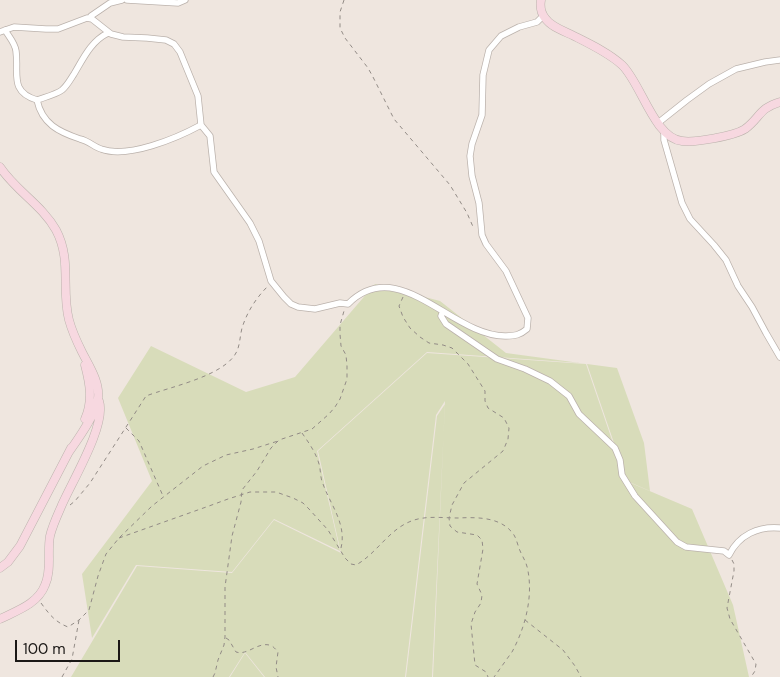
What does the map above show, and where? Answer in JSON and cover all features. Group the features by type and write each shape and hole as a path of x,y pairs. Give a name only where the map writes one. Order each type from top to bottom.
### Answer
{"street":[{"path":"90,18 110,4 122,0"},
{"path":"127,0 178,3 185,0"},
{"path":"540,0 543,16 551,24 588,43 623,66 634,79 658,124 674,139 683,142 732,135 744,130 767,106 780,102"},
{"path":"108,33 92,45 63,90 37,100 26,96 18,86 16,81 15,45 3,31 17,27 58,29 84,18 90,18 108,33 123,37 166,40 174,44 180,52 198,96 201,125 210,136 214,172 250,223 259,241 272,281 291,304 298,307 316,309 340,303 348,304 355,296 384,286 425,300 485,333 495,336 513,336 522,334 527,329 528,318 506,271 486,244 482,235 479,203 472,176 470,156 482,115 483,74 489,50 501,36 519,27 537,22 543,16"},
{"path":"658,124 686,100 736,69 780,60"},
{"path":"37,100 39,109 59,132 86,141 100,149 111,151 131,150 161,143 201,125"},
{"path":"664,131 664,140 682,203 690,219 726,260 738,286 780,357"},
{"path":"0,167 12,183 43,212 57,232 65,264 67,312 72,330 95,378 98,398 93,414 69,452"},
{"path":"443,311 441,316 446,324 497,360 525,369 550,381 569,396 579,414 615,448 620,460 622,475 635,496 677,542 686,547 724,551 729,555 734,546 745,535 756,530 780,528"},
{"path":"0,619 26,606 38,597 45,586 49,570 50,535 88,449 92,434 93,414 82,351"},
{"path":"0,568 8,562 20,546 85,418 93,414"}],"path":[{"path":"344,0 340,12 340,28 345,38 374,77 394,119 450,185 467,212 478,235 482,235"},
{"path":"69,506 75,502 90,483 146,396 196,380 227,364 237,352 242,327 256,299 272,281"},
{"path":"406,292 399,306 410,328 429,343 452,348 468,364 485,391 485,401 488,408 504,418 509,428 508,439 503,451 464,483 452,505 449,518 450,526 457,532 477,535 482,540 483,549 477,584 482,595 481,603 475,612 471,624 475,664 486,672 488,677"},
{"path":"38,597 49,614 58,622 68,627 80,620 89,610 106,554 146,511 164,496 210,462 226,455 253,449 312,429 329,414 340,399 347,379 346,355 341,346 340,325 348,304"},
{"path":"126,428 139,441 164,496"},
{"path":"302,432 316,456 325,490 337,512 341,530 342,543 340,549"},
{"path":"213,677 224,646 226,576 242,490 271,448 279,440"},
{"path":"119,538 250,492 276,492 303,503 322,522 345,558 351,564 356,565 365,560 393,533 410,521 431,517 490,519 500,523 514,535 528,569 530,590 520,635 512,652 494,677"},
{"path":"729,555 734,564 734,571 727,608 730,618 756,664 756,671 751,677"},
{"path":"525,619 564,650 581,677"},
{"path":"62,677 72,659 80,620"},
{"path":"225,637 236,652 240,653 260,645 272,646 278,652 276,667 278,677"}],"green space":[{"path":"375,284 440,301 506,353 580,363 427,352 317,451 340,551 274,519 232,572 136,565 92,638 82,574 152,481 118,398 151,346 246,392 295,377"},
{"path":"427,353 586,364 626,481 692,509 733,605 749,677 433,677 445,401 436,415 405,677 265,677 245,652 229,677 71,677 137,566 232,573 274,520 341,553 318,451"},
{"path":"587,364 617,368 644,443 650,491 627,481"},
{"path":"445,404 432,677 406,677 437,416"},
{"path":"245,653 264,677 230,677"}]}
